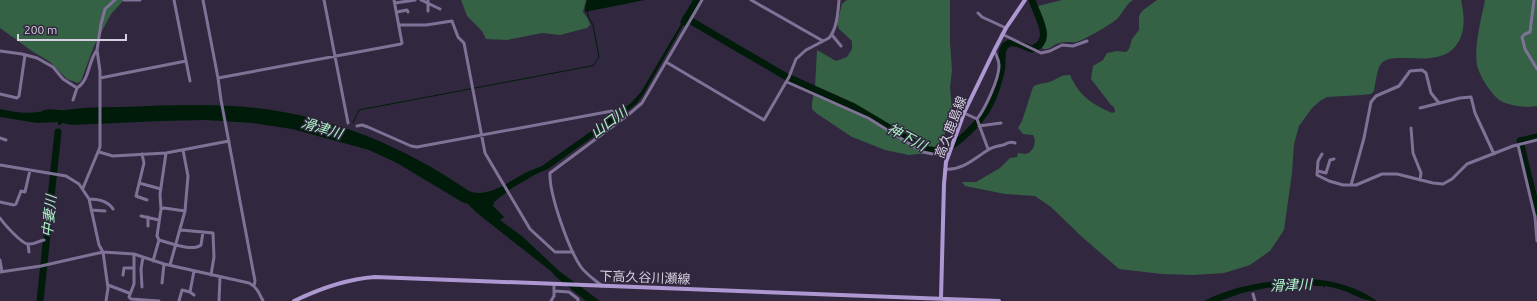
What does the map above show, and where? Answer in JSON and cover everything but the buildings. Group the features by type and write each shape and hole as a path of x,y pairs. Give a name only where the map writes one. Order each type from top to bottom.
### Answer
{"main road":[{"name":"高久鹿島線","path":"941,300 945,169 949,153 964,113 1002,34 1023,1"},
{"name":"下高久谷川瀬線","path":"294,301 320,288 352,280 375,277 941,300 999,301"}],"street":[{"path":"83,188 98,152 100,140 100,78 97,50 103,14 109,4 115,0"},
{"path":"124,0 140,0"},
{"path":"174,0 190,81"},
{"path":"203,0 255,281 254,286"},
{"path":"324,0 348,124"},
{"path":"218,78 401,44 395,2 415,0"},
{"path":"421,0 428,2 440,10"},
{"path":"602,286 581,268 573,252 559,218 550,173 636,108 645,98 702,0"},
{"path":"751,0 823,41"},
{"path":"666,62 764,120 788,79 794,63 800,54 832,35 839,0"},
{"path":"1534,0 1530,32 1522,37 1525,49 1537,69"},
{"path":"428,2 428,11"},
{"path":"396,12 407,10 408,12"},
{"path":"978,13 982,17 1006,28"},
{"path":"399,25 426,25 452,21 458,37 464,43 485,153 530,229 553,250 558,252 573,252"},
{"path":"1002,34 1041,52 1046,52 1058,46 1073,46 1087,41"},
{"path":"832,35 841,46"},
{"path":"73,100 77,88 86,76 94,54 97,50"},
{"path":"0,51 37,58 53,67 63,79 77,88"},
{"path":"988,149 978,122 986,106 999,70 998,58 994,51"},
{"path":"0,94 17,98 25,55"},
{"path":"100,78 186,61"},
{"path":"1351,185 1364,138 1371,102 1376,96 1399,86 1410,71 1422,70 1426,73 1431,93 1439,103"},
{"path":"788,79 862,115 923,152 933,154 949,153"},
{"path":"1420,108 1460,98 1471,97 1475,113 1494,154"},
{"path":"357,126 362,125 368,127 414,147 612,111 620,120"},
{"path":"964,113 978,122 1001,123"},
{"path":"1411,128 1413,153 1420,171 1420,180"},
{"path":"0,138 6,140"},
{"path":"1322,154 1318,161 1317,175 1329,181 1343,185 1356,185 1382,174 1397,174 1443,184 1452,179 1467,164 1537,140"},
{"path":"98,152 113,156 166,153 228,141"},
{"path":"945,169 952,170 959,167 977,158 988,149 1011,142 1015,143"},
{"path":"1520,145 1535,217 1537,241"},
{"path":"170,265 186,211 188,176 184,150"},
{"path":"153,261 159,240 156,236 161,210 161,189 166,153"},
{"path":"142,154 144,163 136,196 147,200"},
{"path":"1318,171 1326,173 1330,160 1334,159"},
{"path":"0,166 56,174 70,178 83,188 89,199 99,245 103,252 108,286 106,301"},
{"path":"0,202 14,205 16,204 21,191 25,192 30,170"},
{"path":"139,183 161,189"},
{"path":"89,199 106,202 110,204 113,209"},
{"path":"161,210 164,208 186,211"},
{"path":"91,210 105,211"},
{"path":"141,216 159,220"},
{"path":"148,217 148,226"},
{"path":"0,218 18,239 28,244 34,244 44,240"},
{"path":"181,230 213,233 214,257 211,275"},
{"path":"159,240 187,248 200,247 204,232"},
{"path":"28,244 29,252"},
{"path":"0,260 1,272 45,266 103,252 134,254 153,261 220,278 250,283 254,286 263,301"},
{"path":"134,254 134,284 129,293 129,298 144,301 159,301"},
{"path":"142,287 141,270 143,257"},
{"path":"162,283 164,264"},
{"path":"123,275 124,268 133,268"},
{"path":"190,292 194,271"},
{"path":"219,301 220,278"},
{"path":"551,301 554,296 555,284"},
{"path":"108,286 129,293"},
{"path":"179,301 182,290 190,292 194,295"},
{"path":"555,290 573,294 578,298 578,301"},
{"path":"1253,294 1255,301"}],"green space":[{"path":"0,0 124,0 111,14 94,46 81,81 78,83 67,79 50,62 0,28"},
{"path":"461,0 586,0 583,12 590,25 587,28 560,35 542,33 507,40 486,39 482,31 467,16"},
{"path":"847,0 950,0 952,70 950,88 952,108 950,122 942,140 928,153 909,155 885,150 852,137 812,109 817,50 836,61 847,57 852,49 852,41 839,29 837,24 842,4"},
{"path":"1062,0 1133,0 1128,4 1117,19 1080,41 1062,42 1048,49 1043,49 1042,47 1045,41 1046,31 1038,6"},
{"path":"1157,0 1461,0 1464,20 1462,32 1457,44 1445,55 1424,58 1394,58 1386,60 1380,66 1376,77 1374,91 1371,94 1327,97 1312,108 1299,126 1294,144 1292,173 1284,230 1270,251 1250,265 1224,273 1193,275 1162,274 1119,269 1081,236 1051,207 1035,196 1005,194 965,186 962,182 976,182 1000,168 1010,158 1017,157 1018,153 1025,154 1033,149 1035,140 1033,135 1023,134 1018,128 1022,121 1033,87 1037,85 1049,82 1064,75 1070,75 1082,94 1098,106 1112,113 1115,112 1114,107 1091,79 1093,66 1103,60 1107,53 1117,51 1126,52 1129,49 1132,39 1139,30 1139,16 1142,11"},
{"path":"1485,0 1537,0 1537,106 1519,106 1501,101 1490,90 1480,74 1477,65 1476,49"}],"water":[{"path":"587,0 645,0 585,12"},
{"name":"滑津川","path":"684,19 686,20 637,103 622,116 548,169 512,188 494,202 493,206 504,217 500,220 523,237 559,271 600,301 586,301 556,277 552,272 477,213 468,204 462,202 397,163 369,150 292,129 252,123 206,120 72,125 62,123 61,125 58,125 58,122 37,123 0,117 0,109 29,113 50,109 63,110 96,107 166,105 232,106 296,114 327,122 386,144 442,173 469,191 484,193 499,188 527,172 542,166 631,103 641,92"},
{"name":"滑津川","path":"1309,279 1345,285 1377,301 1365,299 1328,286 1325,286 1324,288 1323,286 1295,286 1266,288 1242,293 1220,301 1204,301 1229,291 1255,284 1282,280"}],"waterway":[{"name":"山口川","path":"684,22 697,0"},
{"name":"神下川","path":"686,18 785,76 854,107 925,149 939,151 956,143 986,112 996,89 1002,69 1002,54 1006,45 1009,43 1015,43 1032,49 1039,45 1043,34 1040,20 1032,0"},
{"path":"353,123 359,110 594,65 599,57 593,25 587,11"},
{"name":"中妻川","path":"40,301 58,132"},
{"path":"1537,137 1520,141 1537,211"}]}
